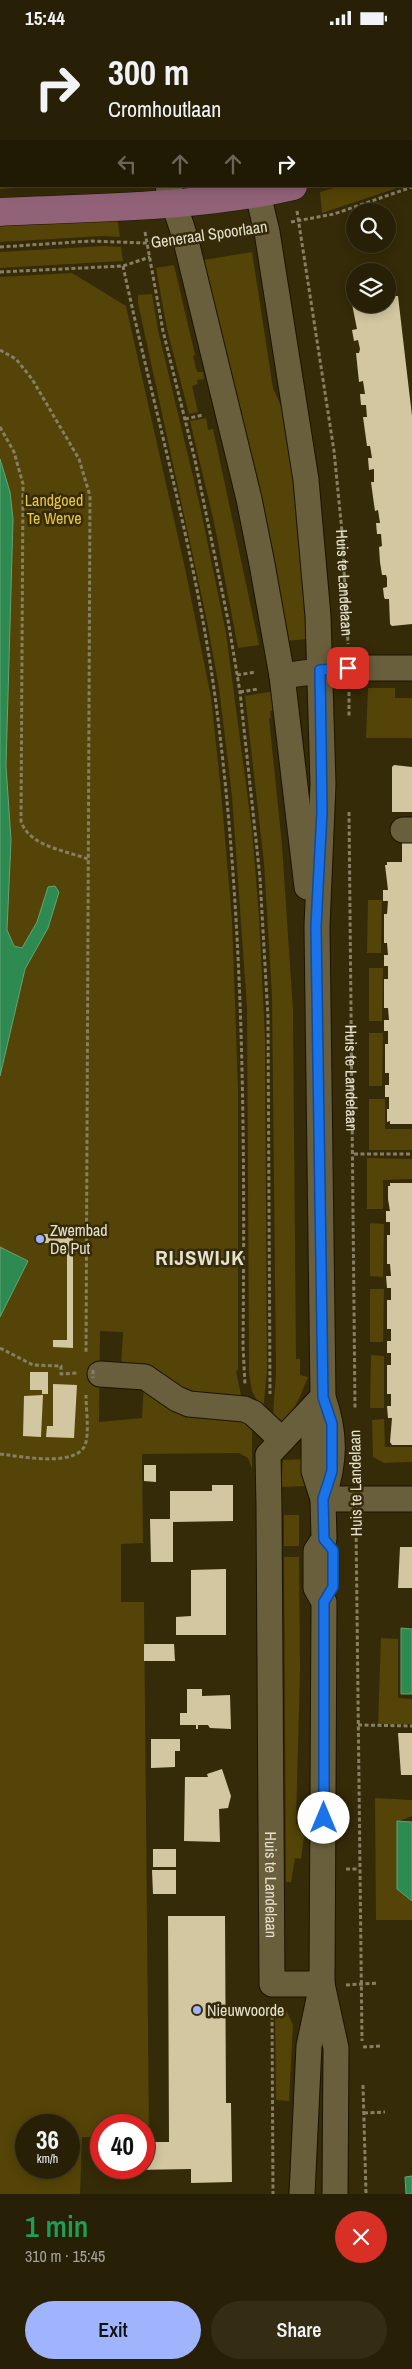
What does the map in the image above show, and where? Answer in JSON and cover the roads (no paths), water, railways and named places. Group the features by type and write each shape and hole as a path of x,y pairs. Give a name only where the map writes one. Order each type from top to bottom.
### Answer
{"main road":[{"name":"Generaal Spoorlaan","path":"0,211 171,195 284,187"}],"street":[{"name":"Huis te Landelaan","path":"257,190 266,226 307,489 315,565 320,670 322,812 316,926 323,1397 332,1424 332,1471 323,1499 324,1539 333,1550 333,1587 324,1602 322,1985 309,2046 302,2194"},
{"name":"Huis te Landelaan","path":"171,195 185,237 249,499 282,676 307,886 316,926"},
{"path":"282,676 348,668 412,668"},
{"path":"89,1374 140,1375 155,1382 183,1403 244,1409 267,1426"},
{"name":"Huis te Landelaan","path":"322,1985 272,1984 267,1426 323,1397"},
{"path":"323,1499 412,1499"},
{"name":"Huis te Landelaan","path":"322,1985 336,2047 335,2194"}],"place":[{"name":"Zwembad De Put","path":"40,1239"},
{"name":"Nieuwvoorde","path":"197,2010"}],"district":[{"name":"RIJSWIJK","path":"200,1257"}],"park label":[{"name":"Landgoed Te Werve","path":"54,509"}]}
